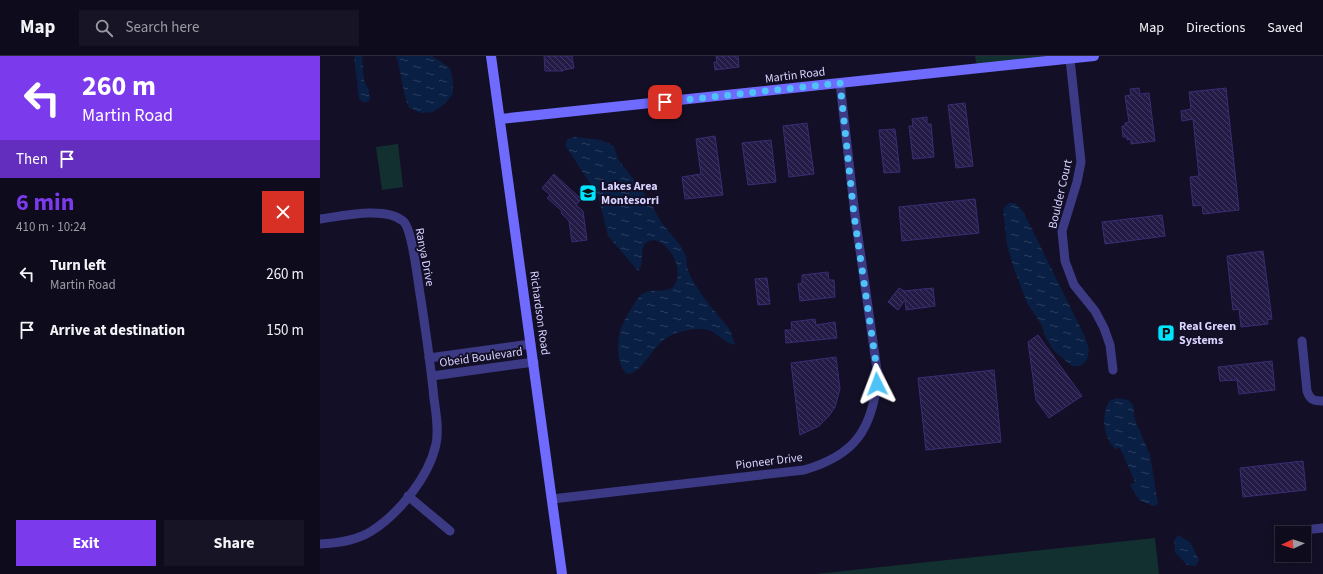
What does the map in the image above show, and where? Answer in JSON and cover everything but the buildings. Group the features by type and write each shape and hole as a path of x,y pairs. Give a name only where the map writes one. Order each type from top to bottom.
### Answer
{"main road":[{"name":"Richardson Road","path":"491,56 562,574"},
{"name":"Martin Road","path":"500,119 1094,56"}],"street":[{"name":"Boulder Court","path":"1070,59 1081,162 1077,182 1062,231 1065,261 1074,285 1094,311 1104,328 1110,345 1113,370"},
{"name":"Pioneer Drive","path":"552,499 804,470 830,461 841,455 858,438 868,421 875,398 878,377 854,215 840,83"},
{"name":"Ranya Drive","path":"320,219 380,213 398,217 405,222 410,232 432,376 436,421 436,444 423,476 388,519 368,532 343,542 320,544"},
{"path":"1302,341 1306,391 1309,398 1315,401 1323,401"},
{"name":"Obeid Boulevard","path":"429,358 531,344"},
{"name":"Obeid Boulevard","path":"432,376 534,362"},
{"path":"408,496 450,531"},
{"path":"1311,529 1323,528"}],"green space":[{"path":"975,56 1064,56 977,66"},
{"path":"398,144 403,187 382,190 376,147"},
{"path":"1155,538 1159,574 815,574"}],"water":[{"path":"354,56 362,56 364,80 369,91 370,100 364,103 359,99"},
{"path":"396,56 432,56 450,68 453,81 453,93 446,103 433,112 421,113 409,108"},
{"path":"575,137 601,140 614,146 618,159 650,201 661,222 680,245 686,256 687,267 691,278 704,298 730,330 735,344 729,343 711,331 697,329 683,331 666,338 660,343 644,363 634,372 628,374 624,371 619,359 618,345 624,321 642,294 649,291 672,288 677,281 678,273 673,256 662,243 649,241 645,243 642,251 640,268 638,271 608,236 598,196 565,145 568,139"},
{"path":"1009,203 1015,203 1023,211 1085,337 1089,350 1087,360 1080,366 1072,366 1054,351 1046,338 1041,324 1027,303 1007,245 1003,209"},
{"path":"1117,398 1128,400 1133,405 1135,420 1150,455 1158,504 1153,506 1139,500 1130,485 1135,482 1120,448 1115,449 1111,444 1104,426 1106,407 1109,401"},
{"path":"1178,535 1190,542 1199,560 1196,566 1187,565 1175,552 1174,541"}],"place":[{"name":"Lakes Area Montesorri","path":"588,193"},
{"name":"Real Green Systems","path":"1166,333"}],"route":[{"path":"665,102 840,83 854,215 878,377 877,384"}]}
